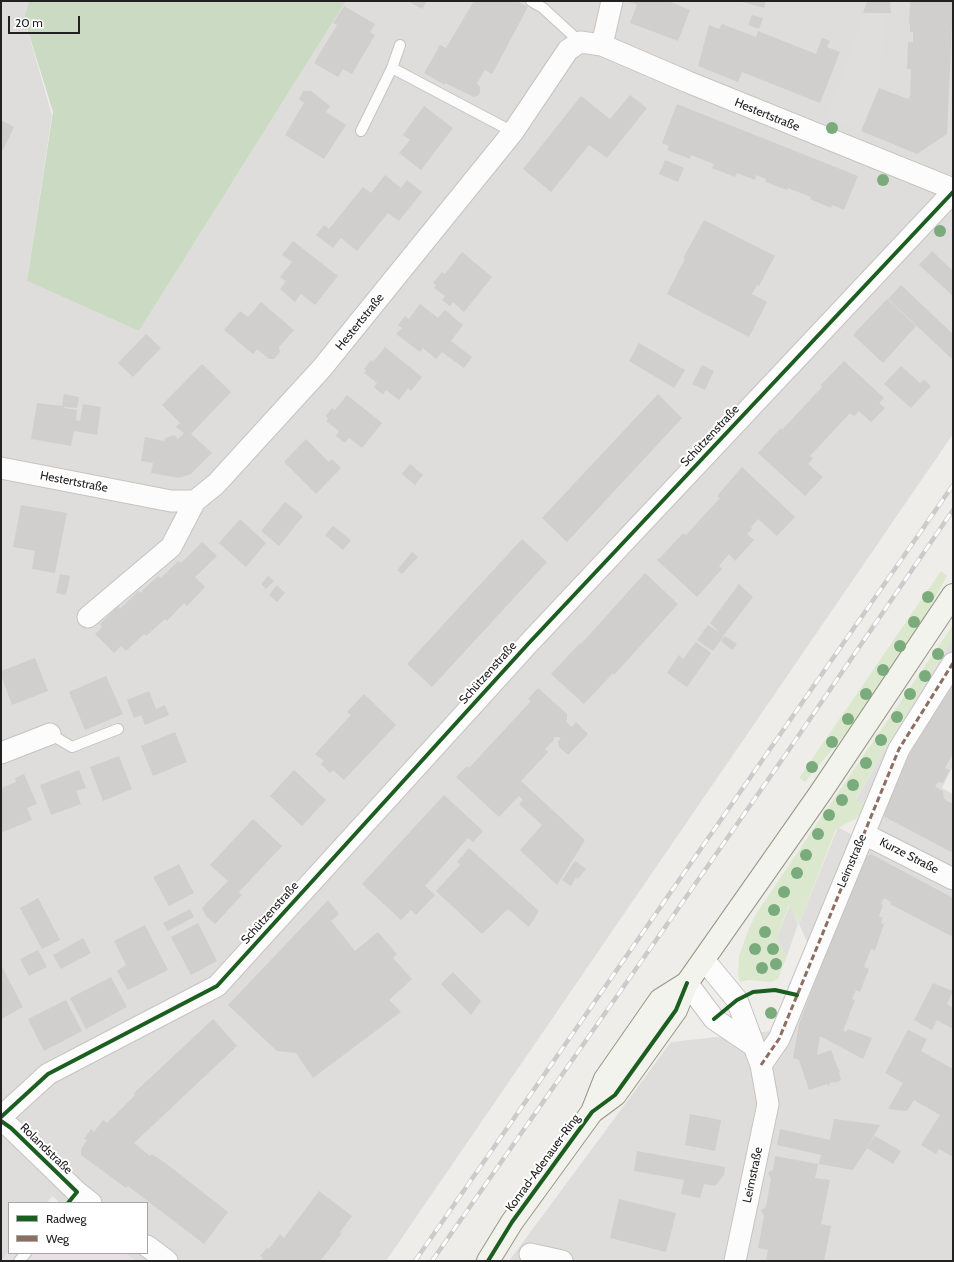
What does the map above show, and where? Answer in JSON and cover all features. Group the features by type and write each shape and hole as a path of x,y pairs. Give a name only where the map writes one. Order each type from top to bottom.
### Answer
{"street":[{"path":"602,45 612,1"},
{"name":"Hestertstraße","path":"88,617 170,547 195,501 216,484 322,368 513,132 568,50 580,42 602,45 688,82 953,189"},
{"name":"Schützenstraße","path":"1,1117 48,1074 217,986 528,644 953,192"},
{"name":"Hestertstraße","path":"1,468 171,501 195,501"},
{"path":"754,1046 714,1019 687,983 822,792 953,595"},
{"name":"Leimstraße","path":"762,1064 779,1039 899,749 953,663"},
{"path":"1,754 50,734"},
{"name":"Kurze Straße","path":"864,834 953,880"},
{"name":"Leimstraße","path":"704,960 737,1000 762,1064 768,1104 735,1261"},
{"name":"Konrad-Adenauer-Ring","path":"488,1261 512,1222 592,1112 615,1095 676,1010 687,983"},
{"name":"Rolandstraße","path":"1,1121 11,1128 78,1200"},
{"path":"148,1247 167,1261"},
{"path":"530,1254 562,1261"}],"lane":[{"path":"531,1 543,8 580,42"},
{"path":"361,131 392,68 400,44"},
{"path":"392,68 513,132"},
{"path":"50,734 72,747 118,729"}],"shaded area":[{"path":"1,1 29,1 24,18 52,115 27,281 139,331 346,1 953,1 953,434 386,1261 136,1261 126,1254 148,1254 148,1202 59,1202 52,1196 48,1202 8,1202 8,1253 1,1261"},
{"path":"863,13 885,13 879,88 861,131 827,117"},
{"path":"953,638 953,654 866,804 856,800 888,744"},
{"path":"953,656 953,766 942,788 953,794 953,1261 509,1261 671,1042 772,1031 856,823 896,748"},
{"path":"838,827 852,835 809,946 799,924"},
{"path":"790,905 798,924 787,956 776,939"},
{"path":"8,1253 126,1254 136,1261 2,1261"}],"green space":[{"path":"29,1 346,1 139,331 27,281 53,112 24,18"},
{"path":"941,571 947,576 923,620 856,721 805,782 799,778"},
{"path":"953,625 953,638 856,799 866,804 857,818 836,829 799,924 789,905 776,939 787,956 778,979 771,982 748,980 740,982 738,975 739,956 749,928 756,914"}],"building":[{"path":"408,1 427,1 422,9"},
{"path":"474,1 517,1 528,7 492,74 485,70 477,83 480,87 480,92 479,95 474,97 445,83 445,85 424,73 440,45 446,48"},
{"path":"627,1 669,1 690,10 678,41 630,23 637,5"},
{"path":"739,1 766,1 764,8"},
{"path":"867,1 890,1 891,13 863,13"},
{"path":"910,1 953,1 947,134 917,154 861,131 879,88 908,99 910,96 911,69 907,69 908,42 913,42 913,32 910,32 909,24"},
{"path":"344,6 375,24 370,32 375,35 352,74 343,69 338,77 314,63 337,25 333,23"},
{"path":"752,15 763,18 759,29 748,25"},
{"path":"722,24 756,37 758,31 816,54 822,38 830,41 827,47 840,52 820,103 742,72 738,82 698,66 709,25 719,29"},
{"path":"303,91 311,91 330,106 326,112 346,125 324,159 285,135 304,103 299,99"},
{"path":"630,95 647,108 607,158 589,145 551,192 523,169 581,96 610,119"},
{"path":"677,104 858,176 844,210 832,205 831,208 810,199 811,197 788,188 787,190 766,182 766,179 756,175 755,180 737,173 735,177 712,168 714,164 691,155 690,159 667,150 669,146 662,143"},
{"path":"424,106 453,128 421,170 399,153 410,140 403,135"},
{"path":"1,120 14,127 3,150 1,149"},
{"path":"665,160 684,168 678,182 659,174"},
{"path":"385,175 401,188 407,180 422,192 399,221 388,213 357,251 341,238 333,248 316,235 324,225 329,229 363,187 371,193"},
{"path":"704,220 775,256 759,286 757,285 752,294 767,302 749,337 667,294 685,259 683,258"},
{"path":"293,241 338,276 315,305 301,294 295,302 280,289 286,281 280,277 292,262 282,255"},
{"path":"932,251 953,271 953,296 919,265"},
{"path":"462,252 492,277 464,312 453,302 450,306 442,300 445,296 434,288 436,285 433,283 442,272 445,274"},
{"path":"901,285 953,334 953,356 951,358 888,299"},
{"path":"887,299 916,326 883,363 853,335"},
{"path":"261,302 294,330 279,347 280,352 274,359 269,359 257,349 253,354 224,330 240,311 248,317"},
{"path":"420,304 438,318 445,310 463,325 451,341 472,357 464,368 442,352 436,359 423,348 420,352 396,334 402,328 398,325 405,316 409,319"},
{"path":"146,334 161,348 133,377 118,363"},
{"path":"639,343 685,370 674,388 629,361"},
{"path":"385,347 422,377 411,391 408,388 399,400 386,390 383,395 374,387 377,383 364,373 366,371 364,369 371,360 373,362"},
{"path":"844,361 884,398 879,403 885,408 871,422 859,411 854,416 850,413 810,456 813,458 808,464 823,477 805,496 758,453 781,428 782,430"},
{"path":"202,364 231,392 191,434 212,453 191,474 179,478 151,473 153,463 141,461 145,437 164,441 165,438 174,435 178,439 184,433 176,427 180,423 162,405"},
{"path":"702,365 714,371 705,390 692,384"},
{"path":"901,366 920,383 924,380 931,386 911,408 884,384"},
{"path":"64,394 79,397 77,408 64,407 77,410 76,420 80,421 83,404 101,407 97,435 74,431 71,446 31,439 37,403 62,406"},
{"path":"658,394 682,418 567,542 542,518"},
{"path":"347,395 382,423 362,448 349,438 345,443 336,436 339,431 326,421 328,419 326,416 332,408 335,410"},
{"path":"306,439 329,462 332,459 341,468 316,494 284,462"},
{"path":"410,464 423,475 415,485 402,474"},
{"path":"742,467 795,517 777,536 758,519 747,534 754,540 735,561 729,554 719,566 722,569 697,597 657,560 683,533 686,535 720,498 717,496"},
{"path":"285,502 303,516 279,546 261,531"},
{"path":"21,505 67,513 55,573 32,569 35,551 13,547"},
{"path":"240,519 266,543 246,567 219,543"},
{"path":"333,526 351,540 343,550 325,535"},
{"path":"522,539 547,562 432,687 407,664"},
{"path":"202,542 217,556 195,577 205,587 187,606 184,603 167,621 165,619 146,636 144,634 126,651 121,646 114,653 95,634 102,627 100,624 118,606 120,609 138,591 140,593 158,576 161,578 178,561 181,563"},
{"path":"412,552 418,557 402,574 397,570"},
{"path":"645,573 678,604 614,675 613,673 584,704 551,674 580,643 581,644"},
{"path":"60,574 70,576 66,595 56,593"},
{"path":"268,576 274,581 266,589 261,584"},
{"path":"739,584 753,597 723,636 710,623"},
{"path":"277,585 285,593 277,602 269,595"},
{"path":"708,625 724,636 713,651 697,640"},
{"path":"725,636 737,644 732,650 721,641"},
{"path":"696,642 711,653 687,687 667,673 679,655 683,659"},
{"path":"35,658 48,691 12,705 1,675 1,671"},
{"path":"106,676 123,714 85,730 69,692"},
{"path":"953,682 953,753 945,768 950,770 943,783 938,782 935,787 943,791 944,799 953,804 953,853 885,817 882,810 916,742"},
{"path":"538,688 567,714 566,722 572,727 576,722 588,734 568,755 559,747 558,741 561,739 559,737 554,737 554,740 545,749 548,752 521,781 585,840 557,885 520,850 542,825 519,804 523,800 519,796 499,817 456,777 467,766 469,768 531,701 528,699"},
{"path":"149,691 156,709 165,705 169,715 145,725 141,715 134,718 127,700"},
{"path":"364,694 396,725 344,780 333,770 330,773 321,764 324,761 315,754 351,715 347,712"},
{"path":"175,732 187,762 153,776 141,746"},
{"path":"119,756 132,789 103,801 90,767"},
{"path":"79,770 86,788 76,791 81,804 51,815 40,785"},
{"path":"294,770 326,800 302,826 270,796"},
{"path":"24,774 37,804 27,808 32,820 1,833 1,788 16,782 15,778"},
{"path":"444,795 483,831 473,842 468,838 425,886 435,895 416,915 411,910 401,920 362,884"},
{"path":"253,819 282,846 239,892 242,895 215,924 206,916 202,908 228,881 210,865"},
{"path":"469,848 539,911 529,927 508,909 482,934 436,891 460,865 457,862"},
{"path":"871,854 953,898 953,937 890,904 891,902 884,898 881,904 883,905 879,916 883,918 881,923 884,924 875,950 871,949 864,967 869,969 860,992 856,990 852,999 855,1000 843,1031 846,1032 848,1029 872,1038 863,1059 820,1036 817,1055 831,1050 840,1072 841,1080 836,1083 829,1083 830,1085 828,1086 827,1084 809,1090 799,1060 793,1058 799,1024 863,858"},
{"path":"575,861 586,869 578,879 576,877 571,886 562,880"},
{"path":"179,864 194,893 169,906 153,877"},
{"path":"38,898 60,940 42,949 20,908"},
{"path":"328,900 339,914 331,921 355,951 378,932 397,954 393,958 412,979 389,1000 401,1012 313,1078 296,1053 277,1051 228,1005"},
{"path":"190,909 194,917 168,931 163,923"},
{"path":"198,923 217,961 191,975 171,937"},
{"path":"145,925 168,970 128,990 117,971 126,965 114,941"},
{"path":"83,938 91,953 61,969 53,955"},
{"path":"38,950 47,967 29,976 20,959"},
{"path":"1,965 23,1007 1,1019"},
{"path":"453,972 481,1001 471,1015 441,984"},
{"path":"111,977 127,1007 86,1029 70,998"},
{"path":"933,983 953,991 947,1004 953,1008 953,1029 937,1020 932,1030 914,1020"},
{"path":"66,1000 82,1031 44,1051 28,1019"},
{"path":"213,1019 237,1046 134,1143 150,1156 152,1154 168,1165 228,1212 204,1244 128,1186 126,1188 81,1155 81,1149 87,1140 84,1139 91,1129 94,1132 103,1120 107,1123 135,1095 134,1093"},
{"path":"908,1030 927,1039 921,1051 953,1069 953,1157 939,1149 936,1154 921,1145 940,1115 914,1100 907,1111 888,1109 903,1083 885,1073"},
{"path":"690,1114 721,1120 715,1151 685,1145"},
{"path":"834,1119 880,1125 853,1170 819,1164 821,1155 777,1145 780,1129 830,1140"},
{"path":"875,1136 901,1151 893,1164 867,1148"},
{"path":"637,1151 725,1167 724,1175 715,1186 704,1184 700,1198 681,1194 684,1180 634,1171"},
{"path":"775,1156 818,1164 815,1178 830,1180 821,1224 831,1226 824,1261 766,1261 768,1250 758,1248 764,1216 761,1210 766,1207 771,1178 768,1173 773,1170"},
{"path":"319,1191 352,1216 340,1232 342,1233 320,1261 261,1261 263,1258 260,1256 267,1248 269,1249 280,1234 284,1238"},
{"path":"619,1199 676,1213 666,1252 610,1238"}],"railway":[{"path":"415,1261 953,485"},
{"path":"432,1261 786,754 953,510"}],"marked path":[{"path":"761,1065 779,1039 899,749 953,663"}],"cycle path":[{"path":"1,1117 48,1074 217,986 528,644 953,192"},
{"path":"488,1261 512,1222 592,1112 615,1095 676,1010 687,983"},
{"path":"714,1019 737,1000 753,992 775,990 797,995"},
{"path":"1,1121 11,1128 77,1192 69,1202"}]}
